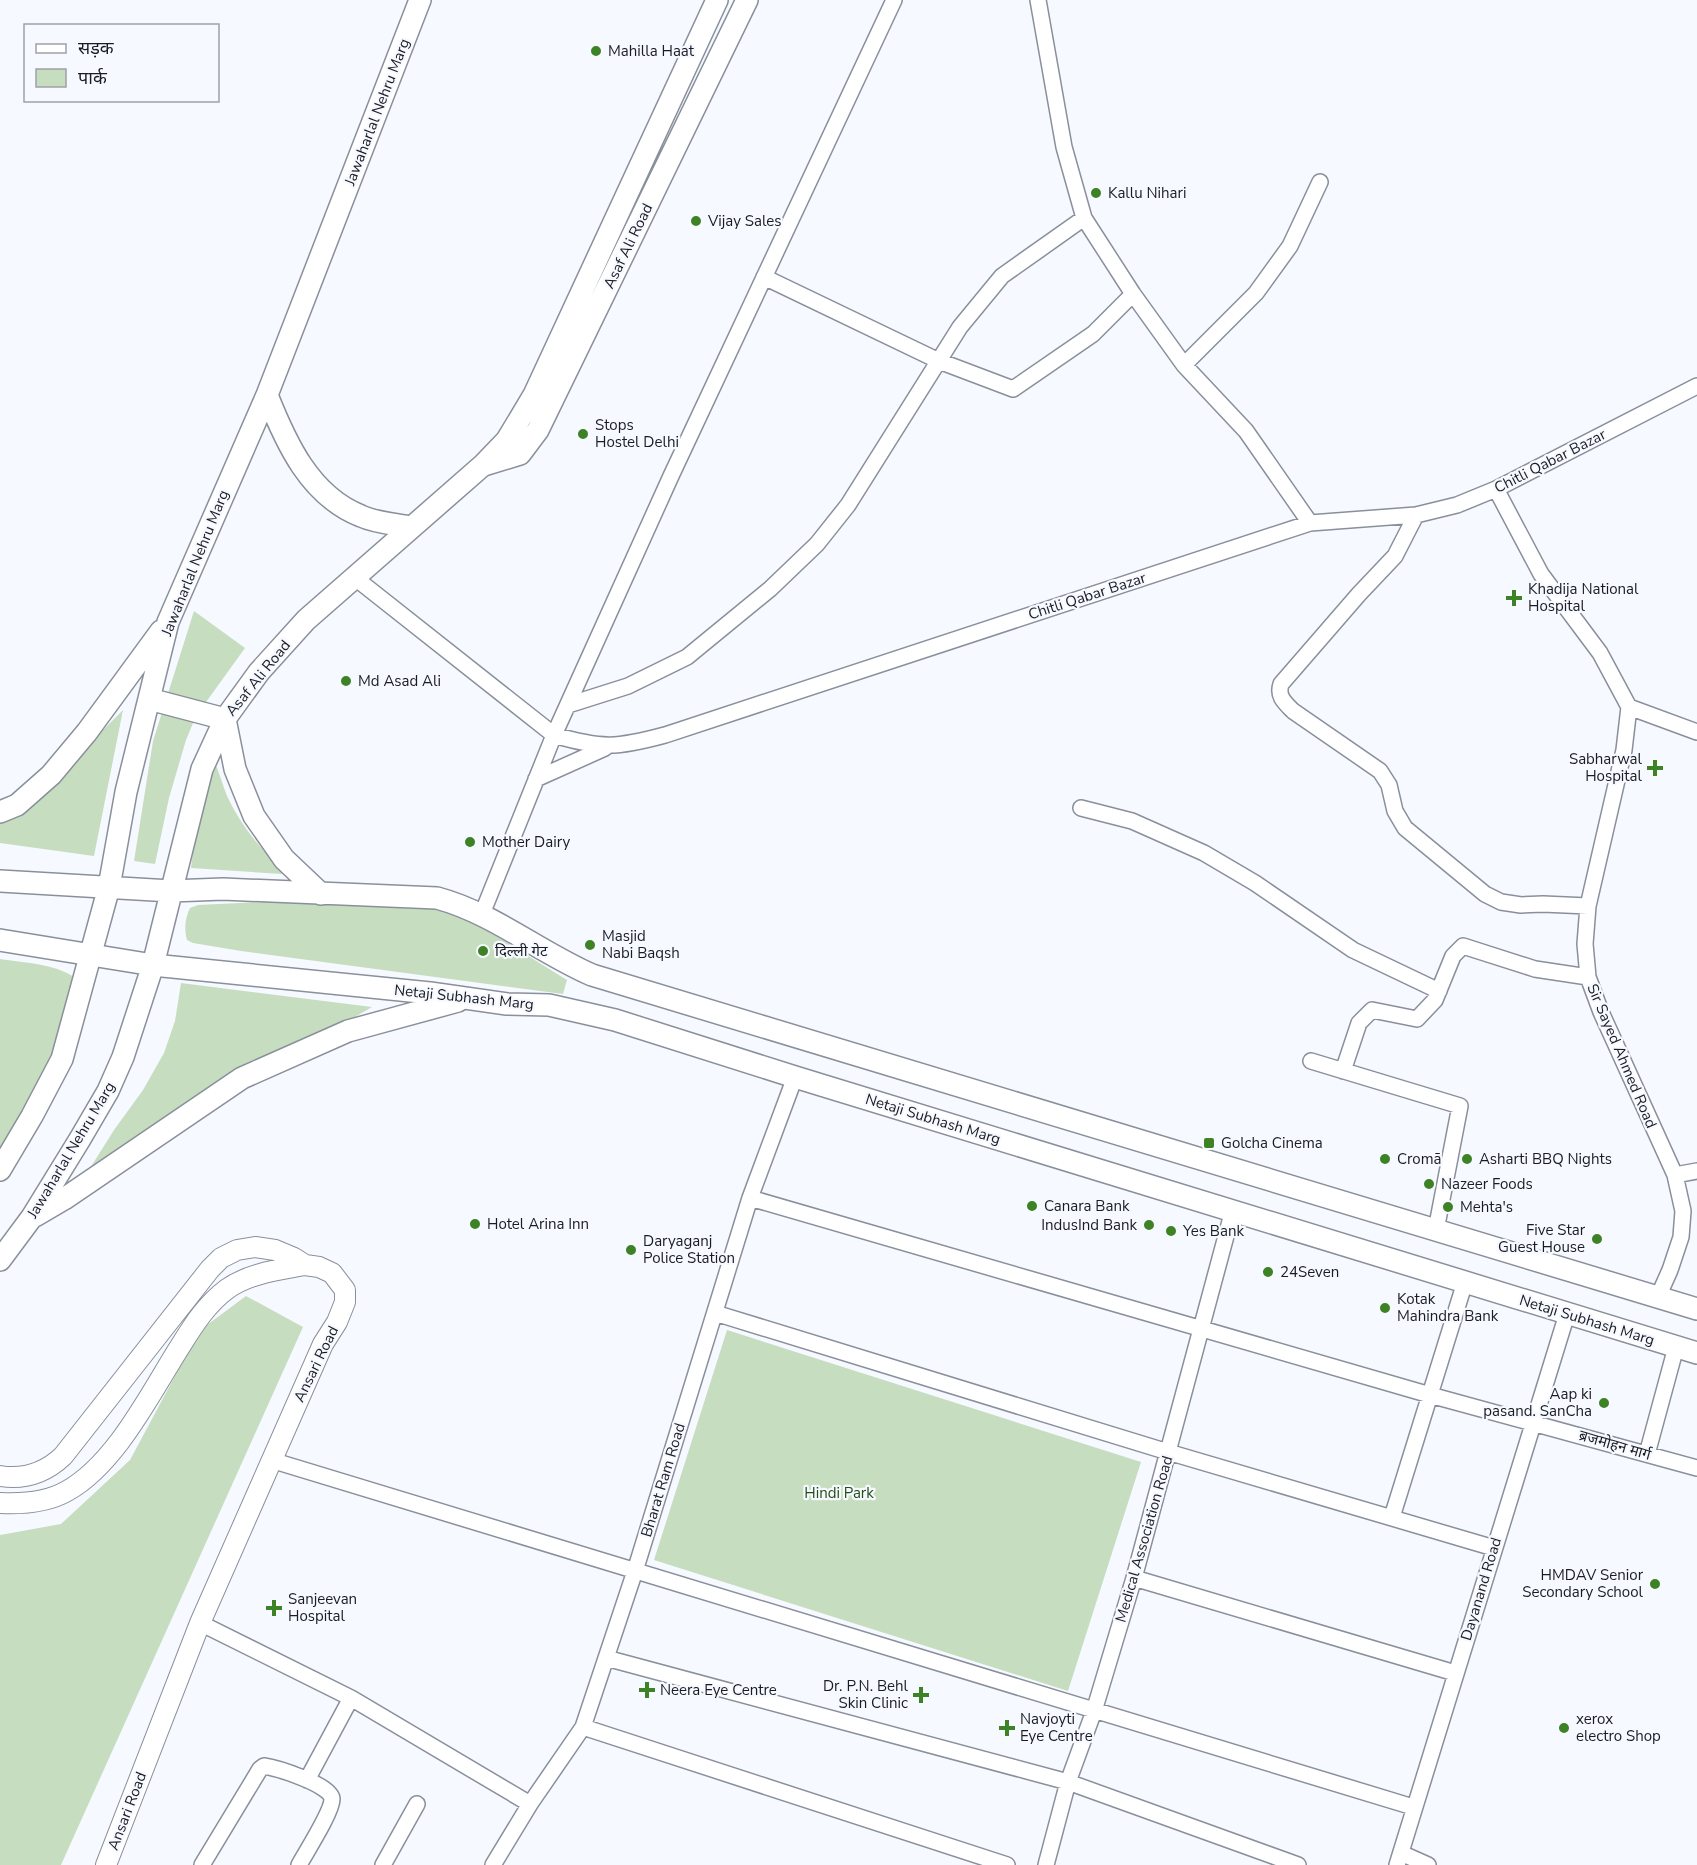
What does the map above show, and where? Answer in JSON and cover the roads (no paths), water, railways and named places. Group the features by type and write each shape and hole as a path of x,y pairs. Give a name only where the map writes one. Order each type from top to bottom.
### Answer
{"main road":[{"name":"Jawaharlal Nehru Marg","path":"0,1170 62,1059 109,887 126,792 168,622 267,395 420,0"},
{"name":"Asaf Ali Road","path":"153,965 202,769 225,719 259,672 306,620 483,465 507,440 534,395 717,0"},
{"name":"Asaf Ali Road","path":"483,465 519,454 538,430 747,0"},
{"path":"267,395 285,440 328,498 362,517 411,527"},
{"path":"0,812 17,805 51,775 87,732 168,622"},
{"path":"149,699 225,719 235,769 254,816 284,859 321,894"},
{"path":"0,881 171,891 223,889 437,897 482,914 568,964 592,975 1697,1309"},
{"name":"Netaji Subhash Marg","path":"0,940 153,965 430,993 507,1004 549,1005 615,1020 1697,1353"},
{"name":"Jawaharlal Nehru Marg","path":"0,1260 32,1217 108,1091 123,1057 153,965"},
{"path":"32,1217 64,1199 242,1078 348,1031 466,999"}],"street":[{"path":"482,914 554,735 671,476 894,0"},
{"path":"1038,0 1064,147 1084,218 1133,294 1184,365 1246,431 1310,523"},
{"path":"1184,365 1256,293 1290,246 1320,182"},
{"path":"568,705 628,686 687,657 770,589 817,544 848,505 960,327 1002,276 1084,218"},
{"path":"764,277 939,361 1013,389 1093,334 1133,294"},
{"name":"Chitli Qabar Bazar","path":"354,577 554,735 587,744 628,745 665,735 1310,523 1416,514 1456,505 1497,489 1697,386"},
{"path":"1497,489 1541,574 1600,653 1629,707 1697,732"},
{"path":"1416,514 1395,556 1281,684 1279,691 1282,700 1293,711 1380,771 1389,785 1395,811 1405,828 1485,894 1501,902 1521,905 1588,906"},
{"name":"Sir Sayed Ahmed Road","path":"1629,707 1624,750 1588,906 1585,944 1588,977 1601,1012 1675,1175 1683,1211 1681,1238 1658,1297"},
{"path":"536,779 608,746"},
{"path":"1081,808 1132,821 1204,853 1255,883 1353,950 1439,991"},
{"path":"1343,1071 1359,1023 1372,1010 1418,1019 1436,1000 1453,956 1462,945 1535,969 1588,977"},
{"path":"1311,1061 1460,1106 1436,1230"},
{"name":"Bharat Ram Road","path":"493,1865 530,1804 583,1726 635,1571 750,1198 795,1077"},
{"path":"1675,1175 1697,1171"},
{"name":"ब्रजमोहन मार्ग","path":"750,1198 1430,1395 1697,1468"},
{"name":"Medical Association Road","path":"1046,1865 1068,1782 1094,1711 1134,1578 1233,1210"},
{"name":"Ansari Road","path":"0,1476 10,1478 38,1474 50,1468 63,1456 171,1317 221,1258 237,1250 255,1247 275,1250 305,1265 319,1267 332,1273 345,1290 345,1302 337,1322 323,1344 200,1623 106,1865"},
{"path":"0,1503 38,1500 65,1492 86,1478 111,1451 137,1417 207,1307 227,1289 242,1280 305,1265"},
{"path":"1392,1517 1465,1282"},
{"path":"715,1312 1168,1452 1494,1548"},
{"name":"Dayanand Road","path":"1399,1859 1413,1807 1567,1314"},
{"path":"1647,1454 1676,1347"},
{"path":"271,1460 1413,1807"},
{"path":"1134,1578 1455,1673"},
{"path":"200,1623 351,1698 530,1804"},
{"path":"606,1658 1068,1782 1298,1865"},
{"path":"307,1780 351,1698"},
{"path":"583,1726 1007,1865"},
{"path":"202,1865 264,1766 273,1767 307,1780 330,1792 333,1801 299,1865"},
{"path":"383,1865 417,1804"},
{"path":"1399,1859 1428,1865"}],"place":[{"name":"Mahilla Haat","path":"596,51"},
{"name":"Kallu Nihari","path":"1096,193"},
{"name":"Vijay Sales","path":"696,221"},
{"name":"Stops Hostel Delhi","path":"583,434"},
{"name":"Khadija National Hospital","path":"1514,598"},
{"name":"Md Asad Ali","path":"346,681"},
{"name":"Sabharwal Hospital","path":"1655,768"},
{"name":"Mother Dairy","path":"470,842"},
{"name":"Masjid Nabi Baqsh","path":"590,945"},
{"name":"दिल्ली गेट","path":"483,951"},
{"name":"Golcha Cinema","path":"1209,1143"},
{"name":"Cromā","path":"1385,1159"},
{"name":"Asharti BBQ Nights","path":"1467,1159"},
{"name":"Nazeer Foods","path":"1429,1184"},
{"name":"Canara Bank","path":"1032,1206"},
{"name":"Mehta's","path":"1448,1207"},
{"name":"Hotel Arina Inn","path":"475,1224"},
{"name":"IndusInd Bank","path":"1149,1225"},
{"name":"Yes Bank","path":"1171,1231"},
{"name":"Five Star Guest House","path":"1597,1239"},
{"name":"Daryaganj Police Station","path":"631,1250"},
{"name":"24Seven","path":"1268,1272"},
{"name":"Kotak Mahindra Bank","path":"1385,1308"},
{"name":"Aap ki pasand. SanCha","path":"1604,1403"},
{"name":"HMDAV Senior Secondary School","path":"1655,1584"},
{"name":"Sanjeevan Hospital","path":"274,1608"},
{"name":"Neera Eye Centre","path":"647,1690"},
{"name":"Dr. P.N. Behl Skin Clinic","path":"921,1695"},
{"name":"Navjoyti Eye Centre","path":"1007,1728"},
{"name":"xerox electro Shop","path":"1564,1728"}],"park label":[{"name":"Hindi Park","path":"839,1493"}]}
